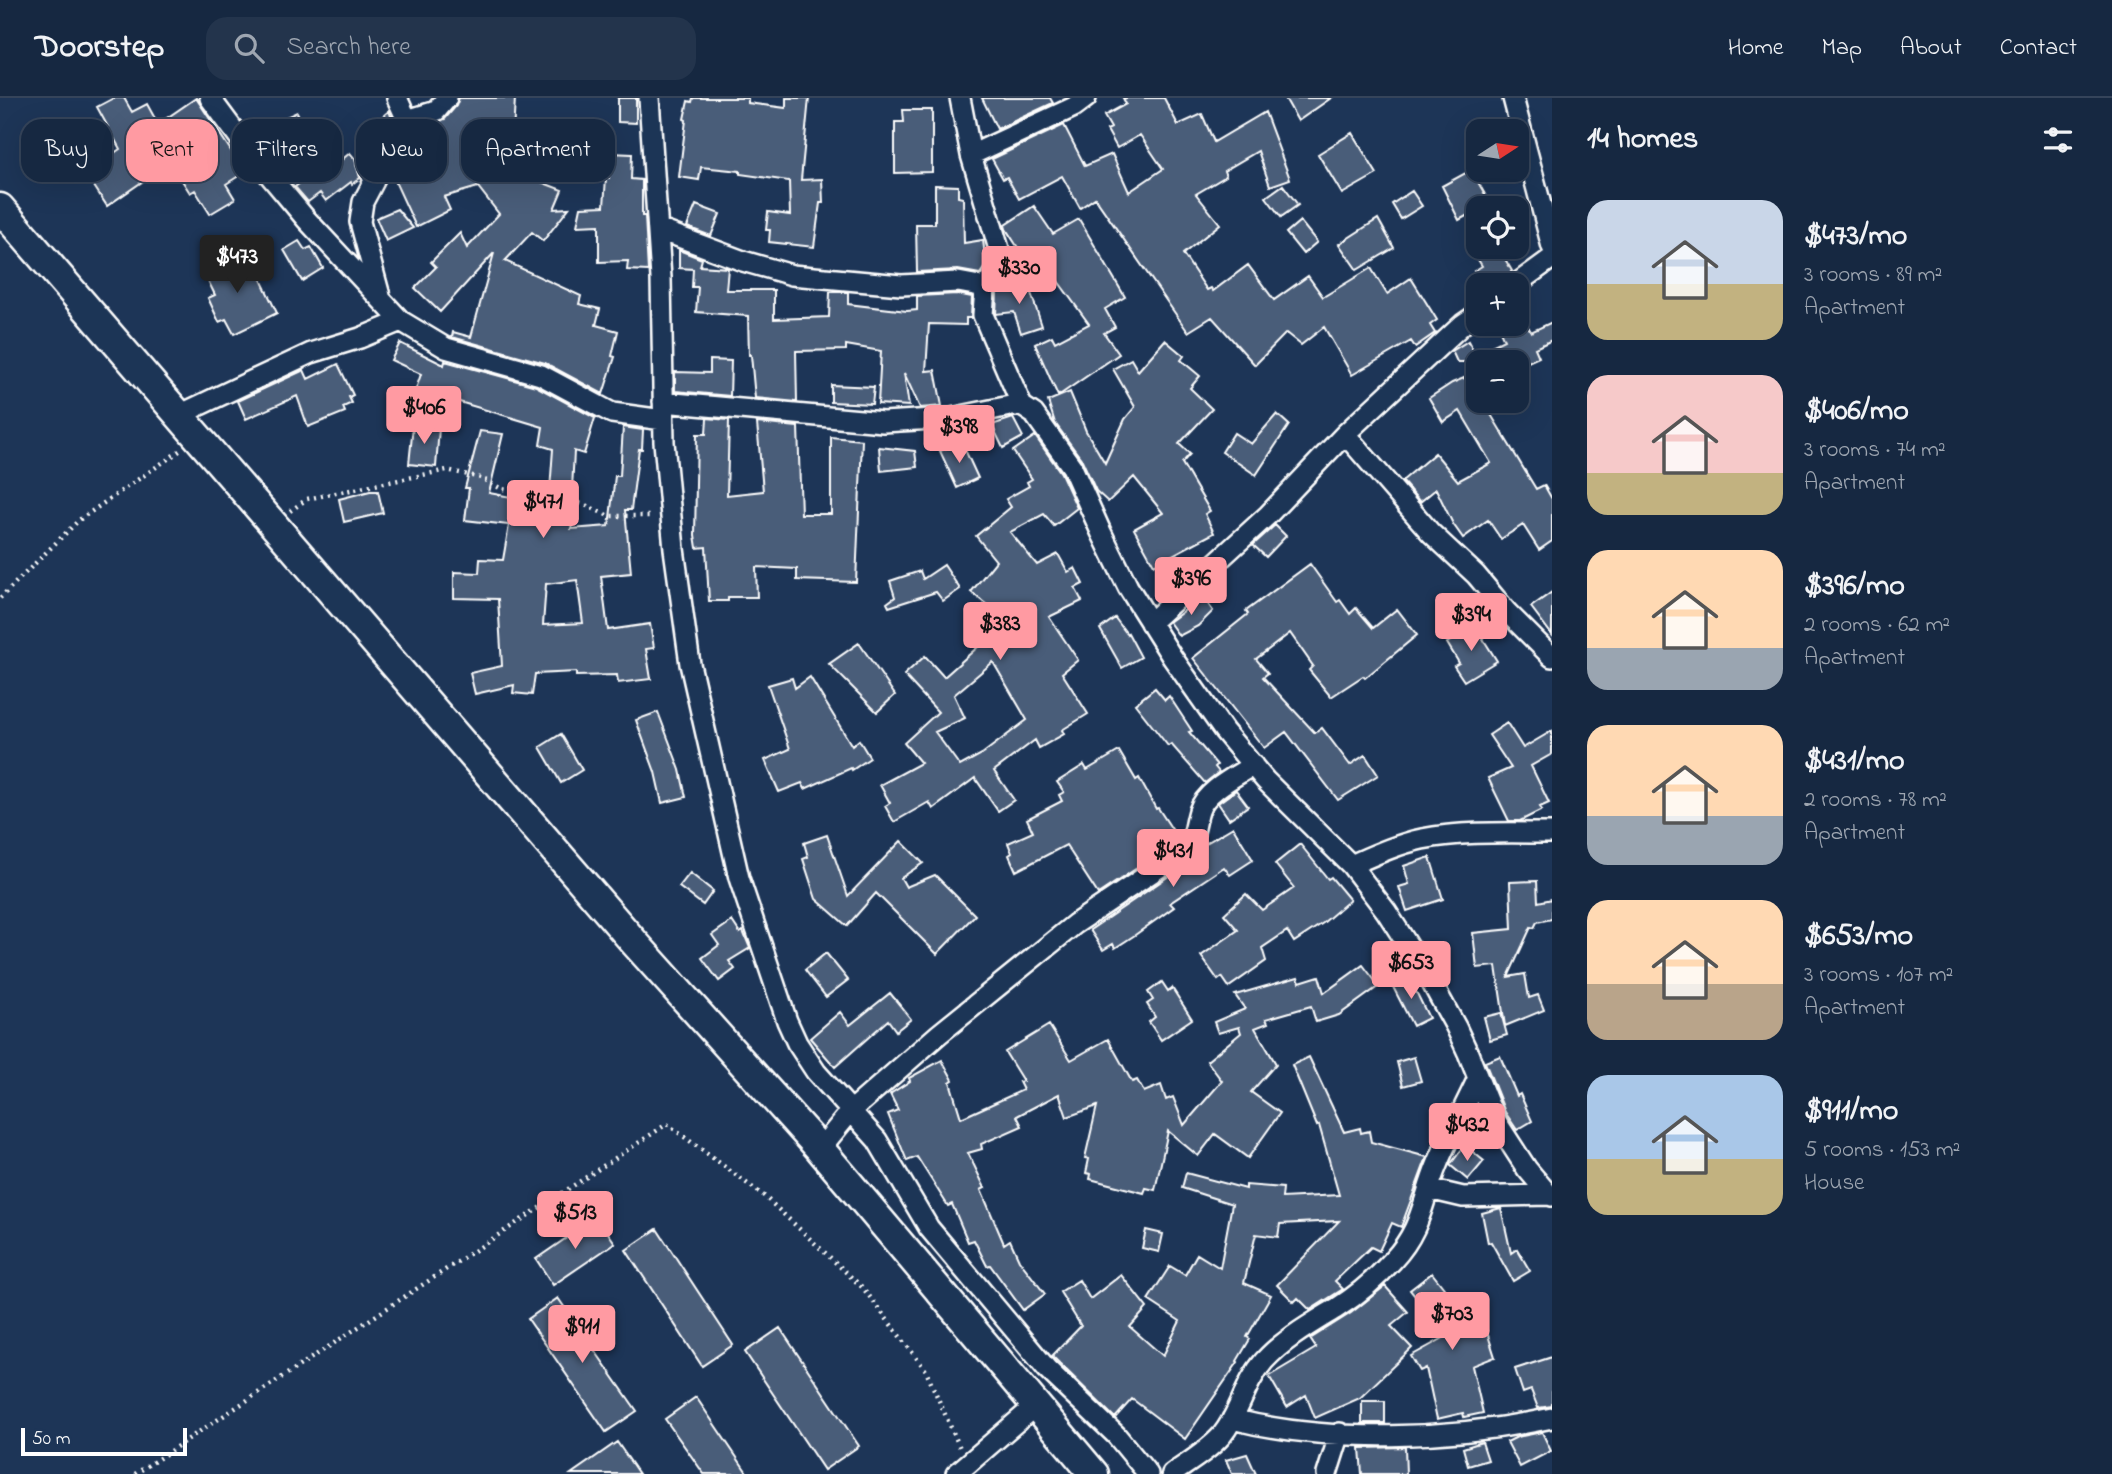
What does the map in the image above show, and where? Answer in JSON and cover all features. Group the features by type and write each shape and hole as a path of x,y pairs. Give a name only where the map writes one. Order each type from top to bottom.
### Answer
{"main road":[{"path":"0,208 634,942 820,1149 1094,1474"}],"street":[{"path":"210,98 298,210 401,321 446,348 541,376 612,413 663,411 883,422 951,418 1022,406"},
{"path":"397,98 407,119"},
{"path":"410,119 436,111 447,98"},
{"path":"649,98 658,229 663,411 670,516 691,664 739,878 774,983 797,1043 816,1072 877,1140 929,1228 1047,1369 1116,1435 1148,1474"},
{"path":"960,98 971,155 999,249 998,269 985,287 984,315 1022,406 1034,414 1072,467 1117,565 1150,623 1224,731 1252,765 1351,865 1386,911 1429,978 1468,1053 1494,1118 1527,1169 1550,1195"},
{"path":"971,155 1073,107 1086,98"},
{"path":"1513,98 1552,247"},
{"path":"373,182 363,202 360,222 381,298"},
{"path":"658,229 743,261 792,275 901,285 958,282 985,287"},
{"path":"1529,275 1552,258"},
{"path":"179,415 311,353 360,338 401,321"},
{"path":"1150,623 1268,514 1345,435 1466,322"},
{"path":"1345,435 1431,533 1476,575 1507,612 1552,657"},
{"path":"820,1149 851,1111 939,1034 1074,925 1188,848 1194,838 1200,807 1215,791 1252,765"},
{"path":"1351,865 1422,839 1478,833 1552,832"},
{"path":"1171,1474 1222,1435 1253,1374 1273,1352 1338,1307 1393,1261 1412,1237 1423,1212 1437,1163 1478,1078"},
{"path":"1429,1188 1463,1197 1550,1195"},
{"path":"962,1469 1035,1406"},
{"path":"1232,1419 1285,1431 1340,1433 1449,1432 1495,1428 1552,1418"},
{"path":"1328,1474 1340,1433"}],"path":[{"path":"0,598 79,520 199,438"},
{"path":"272,523 307,499 447,470 481,478 502,489 583,504 609,516 670,516"},
{"path":"135,1474 667,1124 764,1196 863,1288 925,1368 962,1469"}],"building":[{"path":"114,98 124,98 132,112 147,104 155,119 126,119 126,182 142,182 107,206 91,182 112,182 112,155 120,149 112,134 112,119 104,119 97,107"},
{"path":"196,98 210,119 165,119"},
{"path":"459,98 515,98 514,119 461,119 461,182 541,182 562,190 554,209 569,208 543,241 532,232 505,261 581,296 579,304 600,309 596,325 618,331 612,356 615,357 603,394 545,363 452,337 453,332 471,337 494,253 440,312 415,288 436,267 431,262 460,233 467,248 499,214 478,187 444,197 450,210 416,227 395,182 447,182 445,119"},
{"path":"618,98 636,98 636,123 618,122"},
{"path":"693,98 748,98 748,103 786,108 786,98 809,98 801,180 822,179 823,203 820,203 814,247 769,242 770,230 766,230 768,212 790,215 789,181 740,174 740,171 701,167 699,180 679,177 684,119 688,101 692,102"},
{"path":"982,98 1050,98 1053,103 997,129"},
{"path":"1123,98 1164,98 1178,125 1202,114 1214,142 1265,112 1290,179 1270,186 1258,151 1224,171 1226,176 1196,194 1220,224 1183,254 1207,290 1211,288 1213,291 1248,265 1274,300 1308,276 1323,297 1371,268 1387,294 1411,278 1437,320 1430,325 1435,333 1415,347 1411,341 1352,375 1324,327 1301,345 1286,333 1255,365 1212,317 1188,332 1095,198 1080,208 1062,176 1019,199 1007,177 1003,179 992,159 1064,125 1085,166 1112,154 1129,192 1163,169 1140,135 1117,148 1107,130 1111,128 1104,116 1126,104"},
{"path":"1285,98 1331,98 1298,121"},
{"path":"903,110 932,110 932,172 895,173 895,122 904,122"},
{"path":"389,111 392,119 379,119"},
{"path":"297,112 300,119 282,119"},
{"path":"218,131 232,152 232,180 226,184 235,199 210,214 195,190 190,193 183,182 218,182"},
{"path":"1352,133 1377,174 1342,194 1318,154"},
{"path":"350,153 355,159 356,181 326,201 320,193 308,202 295,187 301,182 342,182 342,160"},
{"path":"615,153 632,154 631,179 642,180 642,216 645,216 648,271 627,270 628,261 599,262 599,225 577,226 581,207 604,206 606,182 615,182"},
{"path":"1466,173 1466,182 1478,182 1486,196 1466,196 1466,216 1459,220 1442,186"},
{"path":"935,185 958,186 958,197 963,198 964,243 983,240 986,265 980,274 958,270 917,272 916,224 935,224"},
{"path":"1283,185 1298,205 1281,217 1266,197"},
{"path":"1412,191 1422,206 1401,219 1392,204"},
{"path":"696,205 720,214 711,236 687,227"},
{"path":"1034,206 1053,234 1079,219 1125,297 1105,309 1115,327 1104,333 1119,354 1058,396 1035,344 1052,336 1055,342 1089,324 1055,277 1042,285 1006,229 1005,225"},
{"path":"397,209 413,228 386,241 376,218"},
{"path":"1378,219 1394,248 1357,270 1339,244"},
{"path":"1300,221 1317,242 1303,254 1286,233"},
{"path":"299,241 305,250 311,247 323,268 302,281 284,250"},
{"path":"227,250 242,281 258,273 277,313 234,334 226,319 219,322 208,298 215,295 202,268 214,262 211,257"},
{"path":"679,250 702,259 700,266 728,268 726,290 774,290 774,319 829,317 830,292 848,292 848,304 907,311 917,310 917,296 957,294 972,297 971,318 966,318 966,325 929,324 926,371 935,370 942,406 920,408 904,373 909,406 878,404 881,351 846,345 846,350 796,351 797,402 755,398 749,355 748,316 696,312 698,287 692,287 693,269 679,268"},
{"path":"1478,259 1505,259 1512,271 1475,273 1474,271 1482,266"},
{"path":"1028,284 1042,326 1021,333 1014,312 996,314 997,291 999,288"},
{"path":"1552,322 1552,340 1535,348 1539,357 1529,362 1529,350 1483,350 1504,340 1502,336 1529,336 1529,328 1531,332"},
{"path":"1165,340 1184,356 1181,360 1200,376 1190,388 1212,409 1179,444 1190,454 1182,463 1210,511 1205,514 1214,533 1154,565 1134,529 1163,513 1134,477 1108,502 1096,491 1082,460 1055,423 1048,401 1070,392 1086,431 1105,463 1125,419 1135,407 1113,369 1131,359 1138,371"},
{"path":"1468,341 1473,350 1466,350 1466,362 1457,362 1452,351"},
{"path":"400,343 444,365 445,361 536,386 595,418 584,454 574,451 571,508 575,509 571,529 609,526 615,476 620,476 623,427 643,430 631,510 625,510 631,573 601,576 608,630 650,624 654,648 646,649 651,679 618,683 617,675 576,676 576,672 535,674 532,695 513,693 514,685 475,694 470,673 502,666 498,599 454,598 454,572 479,573 480,559 503,560 509,525 465,520 469,488 465,488 480,431 503,434 489,493 549,504 553,449 540,445 543,427 416,389 421,374 391,360","holes":["577,580 583,623 543,625 546,584"]},
{"path":"710,360 731,361 730,396 675,391 675,372 710,373"},
{"path":"338,364 353,395 349,397 352,403 343,407 345,412 308,427 297,396 246,419 238,401 304,370 308,379"},
{"path":"1466,377 1466,413 1490,413 1536,489 1544,485 1552,499 1552,541 1539,550 1523,525 1501,539 1488,520 1463,538 1436,489 1420,502 1402,481 1435,453 1458,481 1491,463 1460,411 1443,422 1429,398"},
{"path":"831,385 874,387 872,404 831,402"},
{"path":"1277,414 1289,425 1256,475 1222,452 1234,433 1251,444"},
{"path":"707,418 729,420 727,495 763,491 757,423 798,427 801,514 831,514 831,437 862,440 856,582 797,580 797,569 756,567 757,597 728,597 728,601 709,601 706,547 697,548 695,535 697,434 706,434"},
{"path":"1013,418 1023,437 1003,448 992,425"},
{"path":"413,426 439,428 436,467 409,464"},
{"path":"1035,436 1061,473 1077,508 1054,526 1044,514 1010,532 1037,565 1058,554 1068,572 1075,568 1083,584 1075,588 1082,601 1049,617 1078,660 1062,673 1088,714 1062,730 1064,734 1039,748 1035,740 994,771 1014,800 998,811 975,778 933,809 929,802 894,822 885,806 890,803 880,785 921,763 904,743 938,712 904,675 925,656 944,677 1007,621 971,592 996,561 976,536 1011,507 1006,499 1029,486 1027,482 1032,479 1013,451","holes":["993,662 1027,720 982,754 960,766 935,732 965,718 954,695"]},
{"path":"961,441 978,478 957,488 940,451"},
{"path":"879,447 915,451 917,467 881,471"},
{"path":"378,491 383,513 344,522 339,499"},
{"path":"1275,525 1286,536 1266,557 1253,545"},
{"path":"1310,564 1337,602 1340,600 1350,614 1356,608 1373,628 1397,609 1417,635 1365,678 1363,676 1331,697 1309,670 1313,666 1290,633 1256,659 1268,673 1263,677 1315,733 1322,728 1350,765 1365,755 1378,775 1338,800 1286,732 1264,748 1193,658 1248,614 1246,611"},
{"path":"944,565 960,589 943,601 936,592 889,607 887,603 895,597 890,581 920,571 923,579"},
{"path":"1552,592 1552,635 1531,607"},
{"path":"1203,597 1213,611 1198,626 1179,636 1169,622"},
{"path":"1115,618 1128,633 1141,657 1122,668 1100,629"},
{"path":"1475,626 1497,661 1464,681 1454,666 1459,663 1447,643"},
{"path":"859,643 895,695 877,712 829,664"},
{"path":"810,677 852,746 859,740 870,758 852,770 851,768 805,789 802,783 779,792 765,760 790,749 768,685 792,678 795,688"},
{"path":"1155,688 1165,700 1169,696 1192,731 1189,732 1217,765 1215,767 1219,772 1205,783 1171,744 1168,746 1135,704"},
{"path":"658,712 680,770 686,797 662,803 655,772 636,720"},
{"path":"1507,723 1523,748 1552,731 1552,754 1531,766 1549,803 1540,807 1542,810 1520,821 1509,821 1488,778 1511,768 1489,735"},
{"path":"561,734 582,770 561,783 540,747"},
{"path":"1119,751 1136,780 1139,778 1156,809 1158,808 1179,840 1098,894 1066,845 1016,871 1009,855 1012,853 1008,843 1033,832 1027,819 1062,801 1059,795 1064,792 1057,782 1084,765 1087,770"},
{"path":"1236,790 1248,806 1229,819 1218,803"},
{"path":"1233,827 1253,860 1230,875 1224,867 1170,903 1174,907 1135,935 1115,948 1113,944 1103,950 1090,930 1195,858 1203,845"},
{"path":"827,835 848,896 901,841 923,863 901,878 906,887 935,875 975,915 937,954 876,893 847,926 816,899 803,859 808,857 804,843"},
{"path":"1300,844 1328,879 1331,877 1350,900 1323,923 1294,942 1287,931 1262,948 1266,961 1229,987 1222,977 1218,980 1201,956 1238,930 1224,914 1246,894 1262,910 1294,888 1275,864"},
{"path":"1430,857 1443,899 1407,911 1399,887 1409,884 1404,866"},
{"path":"690,873 713,891 703,905 679,887"},
{"path":"1537,881 1538,902 1552,899 1552,919 1537,922 1534,928 1531,927 1508,977 1525,974 1529,998 1538,995 1544,1010 1505,1026 1496,966 1477,968 1473,933 1512,929 1510,882"},
{"path":"732,921 740,933 743,931 750,948 729,961 735,969 719,981 702,958 719,945 712,935"},
{"path":"826,953 848,980 826,997 805,970"},
{"path":"1363,965 1379,986 1339,1015 1316,1022 1311,1006 1266,1019 1268,1023 1255,1028 1276,1064 1251,1092 1280,1113 1248,1158 1215,1134 1198,1156 1168,1131 1155,1190 1146,1188 1144,1193 1090,1179 1091,1174 1086,1173 1089,1159 1085,1158 1097,1106 1067,1117 1059,1094 1017,1116 1022,1126 981,1144 982,1149 968,1153 985,1188 981,1190 1004,1244 1010,1240 1019,1260 1045,1294 1023,1310 990,1265 987,1266 974,1240 968,1242 952,1204 948,1206 917,1157 907,1161 888,1114 898,1110 890,1094 910,1081 909,1078 942,1060 953,1080 950,1082 961,1118 1023,1090 1019,1082 1023,1081 1005,1052 1049,1025 1071,1060 1108,1039 1132,1082 1137,1080 1144,1092 1161,1085 1166,1100 1173,1097 1184,1125 1222,1081 1207,1061 1241,1033 1239,1027 1218,1033 1214,1022 1245,1009 1235,995 1298,977 1300,982 1319,976 1324,993"},
{"path":"1409,977 1429,1018 1413,1026 1392,985"},
{"path":"1162,982 1168,991 1172,988 1192,1019 1161,1040 1149,1022 1155,1017 1147,1004 1153,1000 1148,992"},
{"path":"890,993 911,1019 896,1031 888,1020 835,1067 810,1038 840,1012 850,1025"},
{"path":"1501,1013 1507,1035 1490,1040 1484,1017"},
{"path":"1500,1056 1517,1096 1520,1094 1532,1121 1517,1130 1505,1112 1485,1062"},
{"path":"1309,1057 1344,1132 1360,1128 1361,1133 1369,1131 1371,1142 1427,1157 1401,1227 1392,1223 1379,1251 1371,1247 1335,1281 1343,1289 1310,1310 1298,1298 1294,1302 1277,1285 1339,1221 1280,1224 1278,1237 1256,1234 1244,1283 1271,1295 1247,1337 1250,1339 1238,1362 1185,1439 1132,1399 1115,1418 1052,1356 1081,1326 1060,1292 1079,1280 1090,1299 1121,1275 1147,1308 1130,1327 1163,1356 1180,1321 1148,1300 1170,1266 1185,1275 1197,1254 1220,1268 1232,1204 1182,1188 1186,1173 1246,1189 1246,1185 1283,1188 1282,1198 1339,1195 1319,1125 1317,1126 1292,1065"},
{"path":"1414,1057 1421,1081 1403,1086 1397,1062"},
{"path":"1468,1148 1484,1161 1468,1180 1450,1165 1462,1149 1465,1151"},
{"path":"1501,1208 1511,1253 1517,1249 1530,1271 1513,1281 1491,1242 1488,1243 1482,1213"},
{"path":"597,1217 615,1243 553,1285 536,1259"},
{"path":"657,1229 733,1345 702,1366 626,1250"},
{"path":"1146,1230 1163,1234 1159,1252 1142,1248"},
{"path":"1432,1273 1466,1316 1477,1311 1486,1329 1495,1357 1472,1366 1483,1413 1464,1417 1463,1413 1437,1419 1426,1368 1420,1371 1411,1356 1447,1336 1410,1290"},
{"path":"1385,1286 1408,1312 1391,1326 1412,1348 1360,1398 1315,1418 1306,1395 1287,1407 1269,1376 1316,1348 1310,1339 1351,1313"},
{"path":"558,1298 637,1411 606,1432 528,1319"},
{"path":"780,1328 859,1446 824,1470 745,1352"},
{"path":"1552,1357 1552,1406 1538,1408 1531,1390 1523,1393 1515,1369"},
{"path":"696,1397 748,1474 704,1474 665,1419"},
{"path":"1362,1401 1385,1401 1385,1423 1362,1423"},
{"path":"1542,1432 1551,1451 1520,1467 1507,1442"},
{"path":"617,1442 639,1474 571,1474"},
{"path":"1482,1442 1488,1460 1468,1466 1463,1448"},
{"path":"1405,1447 1406,1474 1362,1474 1360,1448"},
{"path":"1247,1454 1256,1474 1232,1474 1226,1460"}]}
